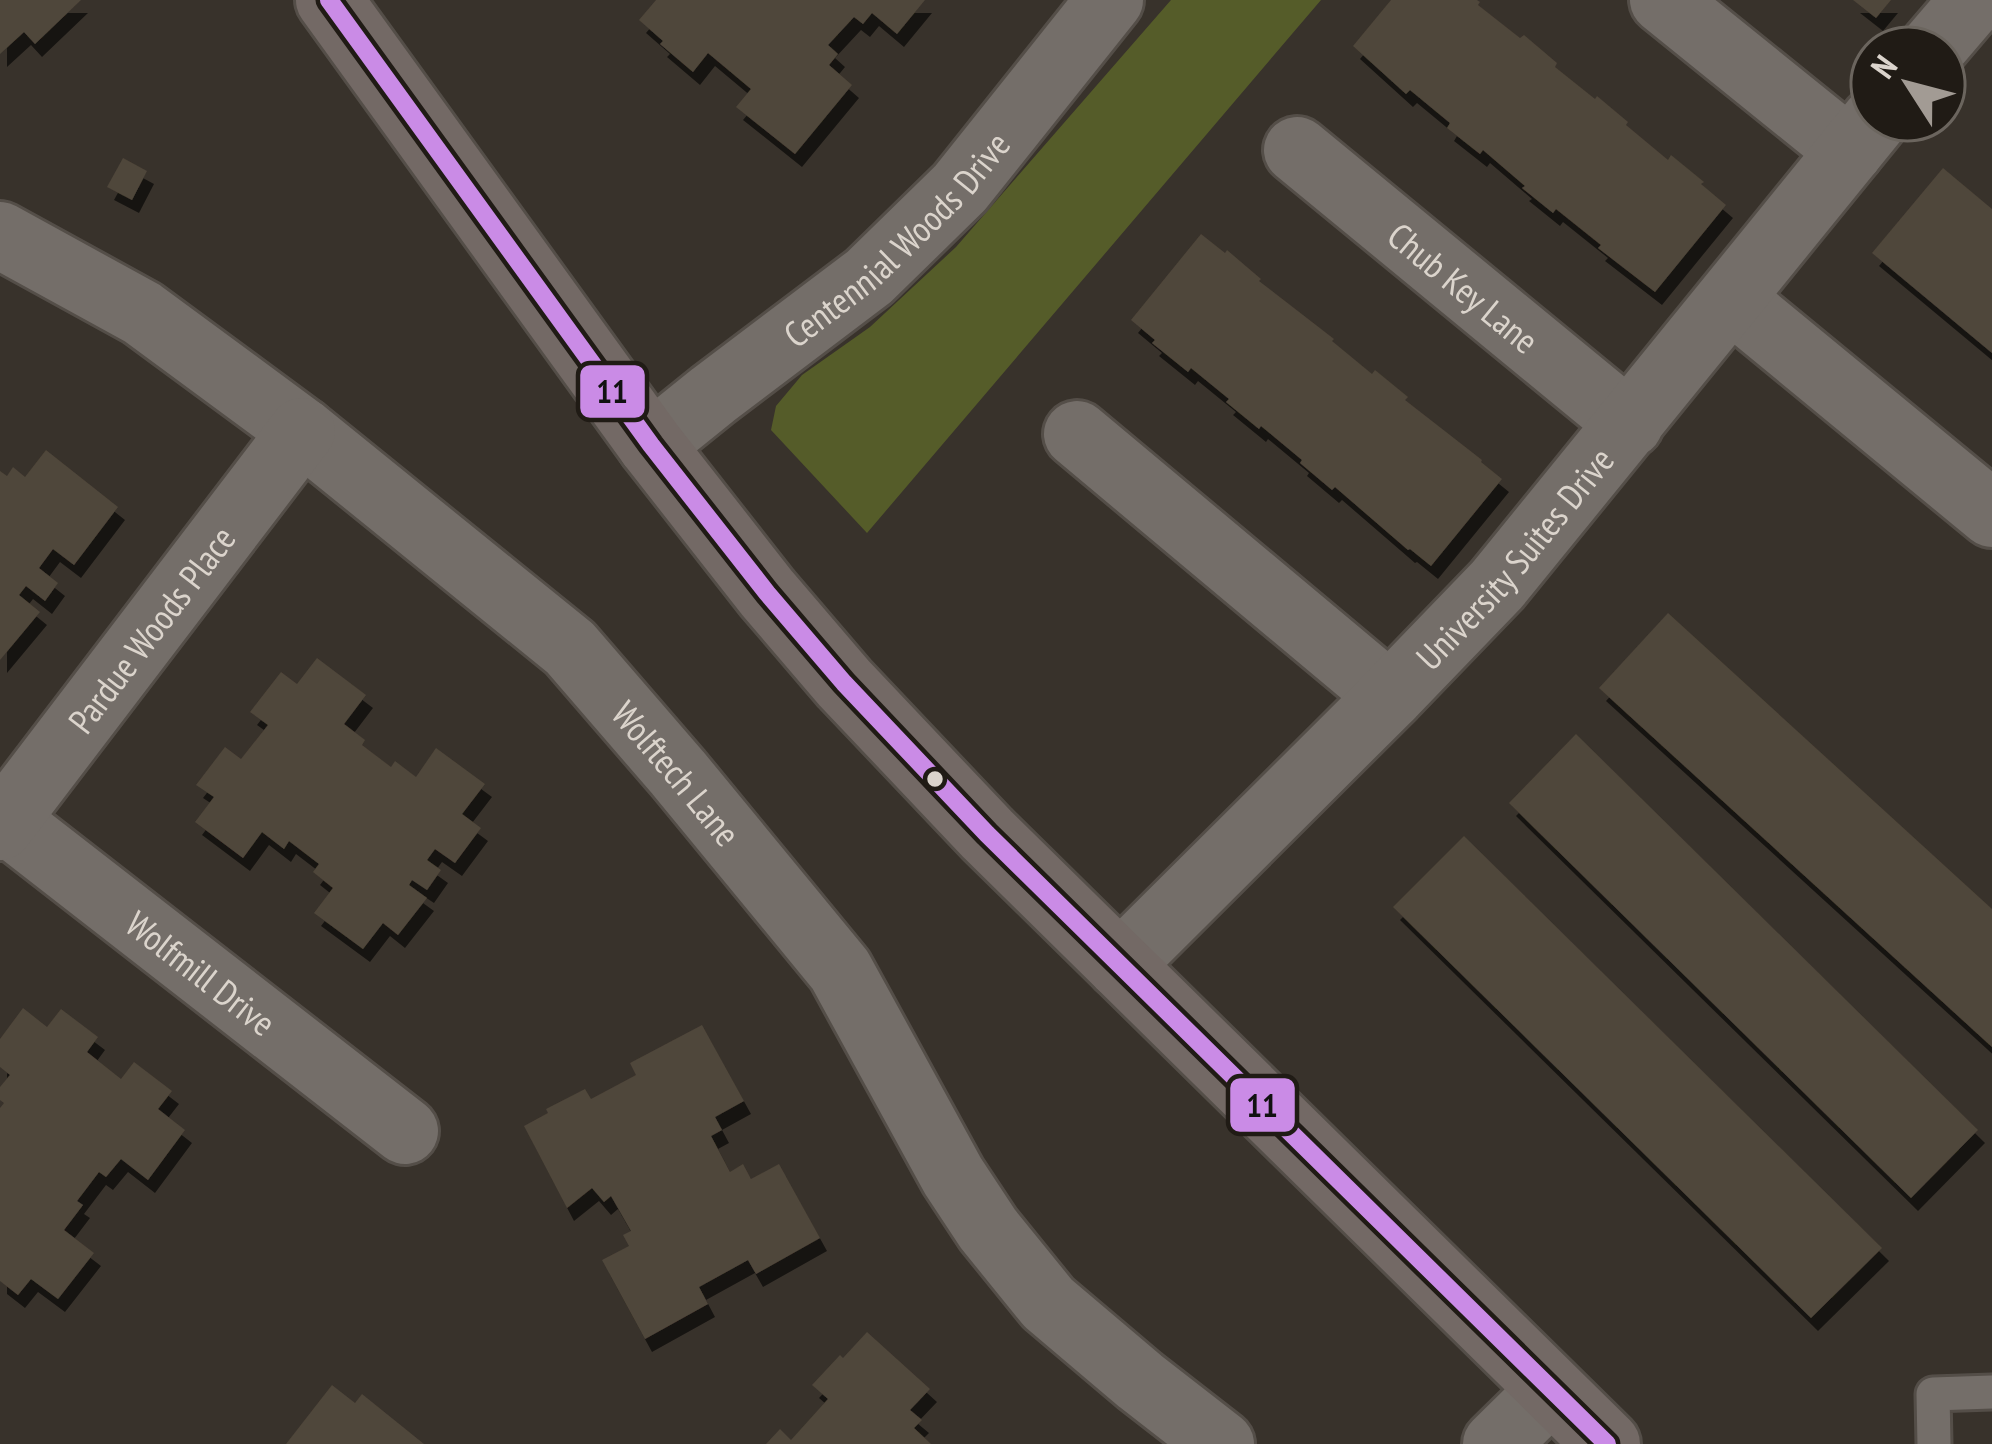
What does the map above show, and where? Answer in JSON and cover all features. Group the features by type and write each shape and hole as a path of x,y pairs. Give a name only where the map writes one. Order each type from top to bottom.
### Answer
{"street":[{"path":"329,0 651,445 844,683 987,834 1606,1444"},
{"name":"Centennial Woods Drive","path":"651,445 869,277 960,188 1110,0"},
{"path":"1663,0 1848,126"},
{"name":"University Suites Drive","path":"1120,965 1497,585 1856,144"},
{"name":"Chub Key Lane","path":"1297,150 1630,424"},
{"name":"Wolftech Lane","path":"0,235 142,313 302,431 569,648 839,970 953,1176 1048,1304 1221,1444"},
{"path":"1731,298 1992,514"},
{"name":"Pardue Woods Place","path":"2,821 302,431"},
{"path":"1077,434 1390,696"},
{"name":"Wolfmill Drive","path":"2,821 405,1131"},
{"path":"1496,1444 1551,1390"}],"lane":[{"path":"1934,1444 1933,1394 1992,1392"}],"green space":[{"path":"1171,0 1321,0 867,533 771,430 776,406 802,375 870,327 956,247"}],"building":[{"path":"0,0 81,0 35,44 24,32 0,54"},
{"path":"656,0 925,0 897,34 872,13 863,24 854,17 828,45 838,54 829,65 852,85 795,154 736,107 751,89 708,53 693,72 660,44 663,41 639,20"},
{"path":"1391,0 1477,0 1668,160 1671,155 1704,182 1701,184 1726,205 1655,292 1556,209 1553,213 1522,188 1525,186 1483,150 1480,154 1447,128 1450,123 1410,90 1406,94 1353,46"},
{"path":"1853,0 1891,0 1876,18"},
{"path":"123,158 147,171 132,200 107,187"},
{"path":"1943,168 1992,209 1992,353 1872,253"},
{"path":"1201,234 1225,253 1227,250 1372,374 1375,370 1502,479 1431,566 1335,487 1332,490 1191,368 1188,372 1152,343 1155,340 1131,320"},
{"path":"46,450 118,507 74,565 53,549 39,568 58,583 45,601 26,586 19,595 40,612 0,660 0,471 7,476 13,467 25,477"},
{"path":"1668,613 1992,909 1992,1047 1599,688"},
{"path":"317,658 366,695 344,724 391,767 395,761 416,777 436,748 485,784 462,814 481,828 455,863 435,849 427,860 441,870 427,890 412,880 409,885 427,898 398,935 383,923 363,949 314,913 333,888 313,872 319,864 289,841 284,849 262,832 243,858 195,822 214,797 196,785 225,747 241,759 268,725 250,712 281,672 297,684"},
{"path":"1576,734 1978,1130 1911,1198 1509,803"},
{"path":"1464,836 1882,1248 1811,1318 1393,907"},
{"path":"23,1008 47,1027 61,1009 98,1037 87,1052 121,1079 134,1062 172,1091 158,1109 185,1130 148,1180 121,1159 106,1177 99,1172 77,1201 83,1205 64,1230 94,1253 58,1299 31,1279 18,1295 0,1281 0,1108 4,1103 0,1087 10,1075 0,1067 0,1039"},
{"path":"702,1025 744,1101 715,1117 722,1130 711,1136 730,1172 743,1164 751,1179 779,1164 820,1238 756,1274 748,1260 699,1287 708,1304 645,1339 602,1260 629,1246 623,1235 631,1231 611,1196 604,1202 592,1188 567,1208 524,1126 585,1089 591,1099 636,1075 630,1063"},
{"path":"867,1332 930,1389 910,1410 922,1420 914,1428 931,1444 766,1444 780,1429 791,1440 828,1399 812,1385"},
{"path":"332,1385 355,1403 362,1394 424,1444 286,1444"}],"transit line":[{"name":"11","path":"329,0 651,445 844,683 987,834 1607,1444"}]}
